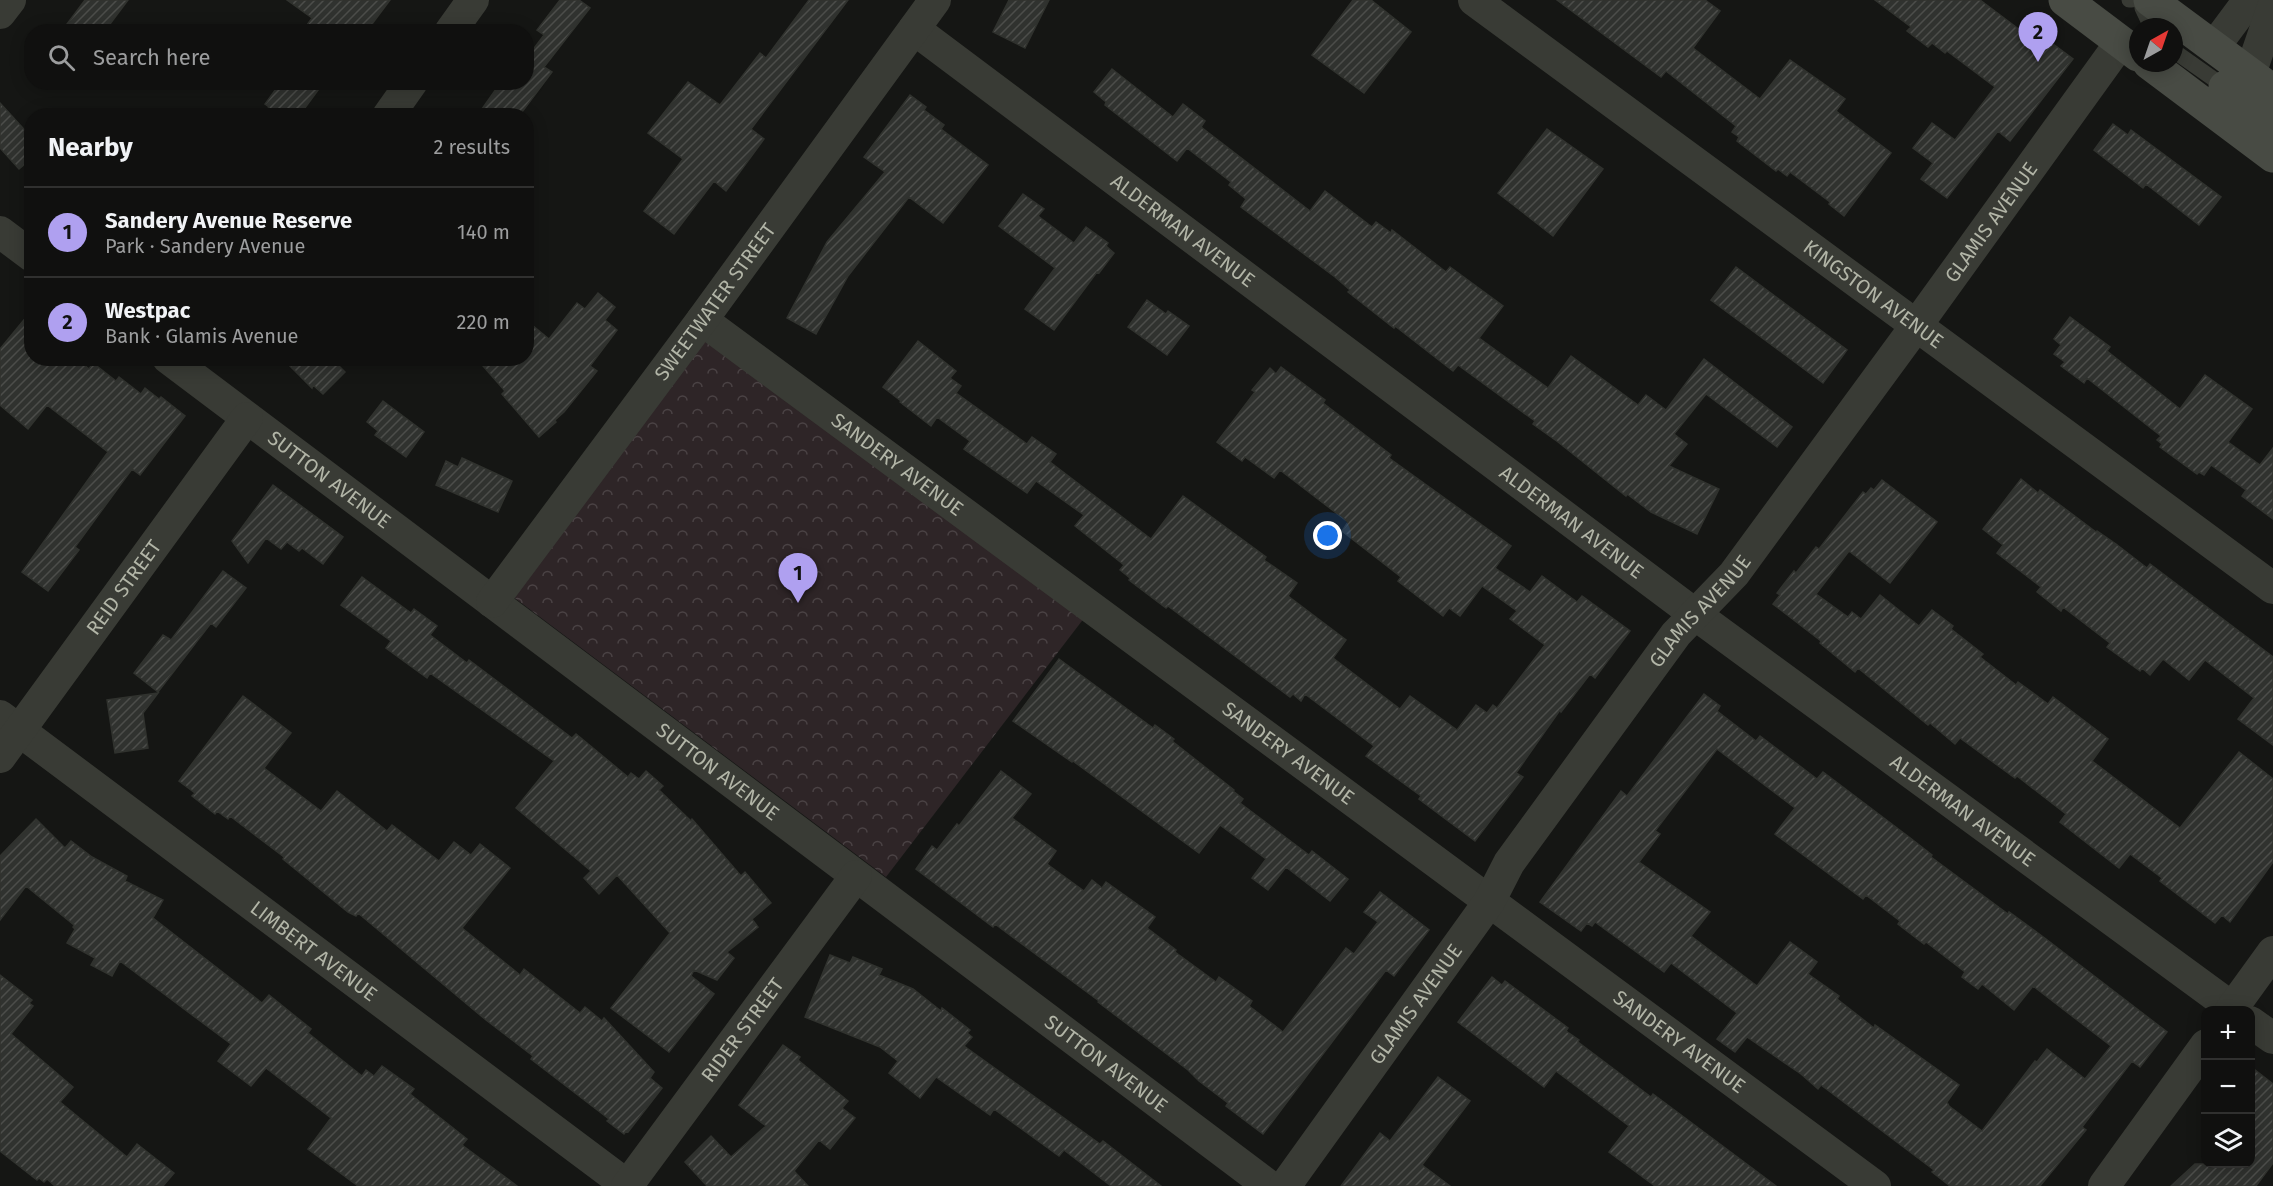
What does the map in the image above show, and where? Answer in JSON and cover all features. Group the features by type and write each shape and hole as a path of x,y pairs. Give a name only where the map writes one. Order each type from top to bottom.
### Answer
{"main road":[{"path":"2065,0 2129,48"},
{"path":"2150,0 2214,47 2249,84 2273,124"},
{"path":"2161,72 2273,156"}],"street":[{"path":"0,14 10,0"},
{"path":"456,24 473,0"},
{"name":"SWEETWATER STREET","path":"492,602 702,320 935,0"},
{"name":"KINGSTON AVENUE","path":"1474,0 2273,588"},
{"path":"2214,47 2249,0"},
{"path":"2249,84 2273,7"},
{"name":"ALDERMAN AVENUE","path":"914,29 1696,615 2227,1006"},
{"name":"GLAMIS AVENUE","path":"1285,1186 1489,902 1509,863 1676,634 1734,574 1916,326 2129,48"},
{"path":"394,108 406,90"},
{"path":"0,232 24,250"},
{"name":"SANDERY AVENUE","path":"702,320 1875,1186"},
{"name":"SUTTON AVENUE","path":"201,368 247,418 1269,1186"},
{"name":"REID STREET","path":"0,758 10,723 247,418"},
{"name":"LIMBERT AVENUE","path":"10,723 627,1186"},
{"name":"RIDER STREET","path":"627,1186 856,876"},
{"path":"2241,1006 2273,952"},
{"name":"ALDERMAN AVENUE","path":"2255,1026 2273,1038"},
{"path":"2104,1186 2201,1052"}],"lane":[{"path":"2144,0 2142,8 2147,18"},
{"path":"2214,47 2237,0"},
{"path":"2183,55 2249,84"}],"green space":[{"path":"703,328 1088,613 886,877 508,593"}],"building":[{"path":"85,0 128,0 110,24 67,24"},
{"path":"287,0 390,0 372,24 308,24 312,18"},
{"path":"560,0 579,0 590,8 544,67 552,72 525,108 483,108 495,90 534,90 534,48 544,35 537,30"},
{"path":"809,0 848,0 751,129 764,139 726,191 714,181 674,234 644,211 683,159 648,133 688,82 720,105 760,53 766,58"},
{"path":"1009,0 1049,0 1025,48 993,32"},
{"path":"1353,0 1371,0 1411,32 1364,93 1312,55"},
{"path":"1557,0 1705,0 1720,11 1693,48 1760,99 1790,60 1845,99 1836,111 1891,153 1844,216 1829,204 1830,202 1790,172 1787,176 1778,169 1776,171 1737,141 1739,137 1732,132 1736,126 1666,71 1661,77"},
{"path":"1875,0 1980,0 2032,39 2037,32 2073,59 2010,141 1998,131 1947,198 1921,179 1933,163 1913,148 1932,123 1955,140 1995,87 1947,51 1945,53 1932,43 1928,47 1907,31 1911,27"},
{"path":"1112,69 1173,117 1183,104 1205,121 1201,127 1310,211 1325,191 1372,227 1376,222 1391,233 1392,230 1446,272 1450,267 1503,306 1479,338 1548,388 1571,356 1638,405 1646,395 1666,410 1704,359 1792,427 1777,447 1706,394 1674,434 1687,444 1669,466 1719,489 1697,534 1651,512 1627,494 1626,496 1533,424 1535,421 1458,365 1453,371 1376,314 1348,292 1350,290 1335,277 1241,207 1246,199 1229,185 1231,182 1187,148 1177,161 1105,105 1106,102 1094,92"},
{"path":"275,90 318,90 305,108 268,108 265,104"},
{"path":"910,95 926,107 924,110 944,125 941,129 988,165 943,223 909,197 848,276 816,334 787,318 827,242 885,172 864,157"},
{"path":"0,103 24,129 24,165 19,169 0,148"},
{"path":"2113,124 2128,135 2131,130 2221,197 2199,225 2146,184 2143,188 2094,150"},
{"path":"1547,129 1603,169 1553,236 1498,193"},
{"path":"1023,194 1044,209 1038,216 1074,243 1086,227 1108,243 1106,246 1114,253 1054,330 1025,309 1055,268 999,226"},
{"path":"1736,267 1847,350 1823,383 1711,300"},
{"path":"598,293 615,307 605,320 617,330 590,366 597,371 555,420 556,422 539,437 502,394 505,391 483,366 534,366 534,327 549,339 577,303 585,309"},
{"path":"1147,300 1166,314 1168,311 1189,326 1167,355 1128,327"},
{"path":"2070,317 2110,347 2107,351 2180,409 2205,375 2252,409 2228,442 2260,465 2273,448 2273,519 2242,496 2246,490 2211,465 2204,475 2199,472 2197,474 2160,447 2162,444 2157,440 2161,436 2087,378 2084,383 2061,366 2065,362 2054,354 2061,345 2054,339"},
{"path":"24,320 24,366 85,366 89,369 91,366 97,366 116,381 119,377 141,394 145,388 159,399 161,397 185,416 140,475 132,469 75,547 79,550 48,591 22,572 108,452 47,405 28,429 0,405 0,349"},
{"path":"918,341 956,371 950,378 961,386 956,393 1027,444 1032,437 1056,454 1050,462 1151,539 1183,496 1266,557 1264,560 1297,583 1288,596 1346,640 1333,658 1400,709 1410,696 1457,730 1476,705 1487,713 1493,705 1497,708 1545,645 1510,619 1517,611 1482,586 1460,616 1449,608 1443,616 1398,581 1401,577 1342,531 1348,522 1280,470 1274,478 1245,457 1242,461 1217,442 1255,392 1252,390 1270,368 1276,374 1281,367 1325,400 1323,403 1391,455 1389,458 1511,546 1495,568 1530,592 1542,576 1577,602 1582,596 1630,631 1595,678 1590,674 1561,712 1560,710 1516,773 1523,777 1475,841 1419,799 1421,796 1366,756 1374,746 1305,694 1301,701 1293,694 1290,697 1168,606 1166,608 1129,580 1130,578 1120,570 1124,565 1075,526 1084,515 1036,481 1027,493 964,449 970,441 937,417 931,426 883,387"},
{"path":"290,366 339,366 345,372 323,394 313,385 312,388"},
{"path":"383,401 424,432 406,457 375,435 378,431 367,422"},
{"path":"462,458 512,481 498,512 436,485 446,461 458,467"},
{"path":"2021,479 2038,493 2040,490 2147,568 2150,564 2273,657 2273,745 2238,719 2254,698 2205,660 2189,680 2163,659 2150,675 2142,668 2140,671 2107,647 2110,643 2063,607 2061,611 2037,592 2041,587 1997,553 2003,545 1983,529"},
{"path":"1882,480 1937,522 1890,583 1849,551 1816,594 1848,617 1852,612 1861,619 1880,595 1919,626 1932,610 1953,626 1951,629 1983,654 1980,657 2016,685 2018,682 2048,704 2053,697 2108,739 2092,761 2180,828 2239,752 2273,779 2273,862 2230,922 2222,915 2215,923 2160,881 2162,878 2130,854 2119,868 2060,822 2066,814 2017,776 2015,778 1960,738 1955,744 1930,723 1928,725 1858,668 1855,672 1820,643 1821,641 1773,604 1780,595 1777,593 1794,571 1796,573 1816,547 1819,549 1863,492 1866,494 1871,488 1874,490"},
{"path":"273,485 343,537 323,564 302,548 299,551 287,542 281,549 266,538 248,563 232,541"},
{"path":"223,571 246,588 216,627 211,623 158,692 134,673 163,635 171,640"},
{"path":"362,577 411,613 414,609 437,626 430,635 467,663 469,660 572,738 576,734 628,777 631,773 639,779 646,771 663,786 659,790 691,821 692,819 741,876 745,872 771,903 752,919 758,927 727,952 734,958 717,980 694,970 691,976 714,994 669,1052 611,1008 670,933 617,875 599,894 584,878 591,871 516,808 554,761 430,673 427,678 386,648 391,641 341,605"},
{"path":"1059,659 1153,728 1155,725 1174,739 1172,741 1234,790 1243,799 1240,803 1309,855 1312,851 1348,879 1330,901 1286,867 1268,890 1252,878 1266,859 1220,825 1199,853 1073,761 1013,721"},
{"path":"158,693 143,713 148,748 115,753 107,700"},
{"path":"1704,694 1720,706 1717,711 1756,741 1760,736 1817,779 1823,772 1932,855 1931,857 2046,939 2167,1032 2140,1067 2132,1061 2082,1127 2086,1130 2040,1186 1950,1186 1932,1172 1934,1170 1821,1085 1818,1089 1801,1074 1747,1037 1735,1052 1717,1039 1737,1013 1671,963 1664,972 1595,922 1592,926 1587,923 1581,931 1540,902 1621,791 1627,796","holes":["1717,749 1795,808 1775,834 1863,899 1866,895 1900,921 1898,924 1965,972 1962,977 1978,989 1982,984 2014,1010 2033,986 2111,1046 2085,1079 2047,1049 2037,1062 2035,1061 1982,1131 1949,1106 1947,1102 1959,1085 1875,1025 1874,1028 1837,999 1839,996 1808,974 1817,962 1790,942 1757,986 1691,936 1710,912 1639,862 1660,834 1655,831"]},
{"path":"243,696 291,733 264,768 321,811 337,791 387,831 392,825 439,861 454,842 471,855 480,844 510,868 462,928 520,975 524,969 580,1013 585,1007 602,1021 604,1018 654,1072 650,1078 662,1088 628,1132 624,1134 607,1121 609,1119 531,1059 533,1056 486,1020 358,913 356,916 348,912 283,859 284,857 230,816 228,819 217,811 215,814 192,796 195,793 179,781"},
{"path":"1001,771 1031,794 1012,818 1056,851 1047,864 1084,891 1092,880 1102,888 1106,882 1155,917 1147,928 1176,950 1175,952 1216,982 1219,977 1252,1001 1249,1006 1283,1032 1346,948 1354,954 1378,922 1364,912 1380,892 1429,930 1394,976 1386,970 1263,1134 1226,1106 1228,1103 1188,1070 1099,1001 995,924 993,927 916,869 932,846 937,850 957,824 959,826"},
{"path":"36,819 65,848 71,841 92,857 127,876 125,881 163,900 153,918 262,1003 269,995 311,1029 308,1033 362,1076 366,1070 374,1076 382,1066 414,1089 410,1094 467,1139 462,1145 517,1186 358,1186 308,1149 331,1118 266,1068 251,1086 218,1061 231,1044 120,961 112,976 91,965 95,958 67,943 75,929 74,925 26,886 0,920 0,856"},
{"path":"830,955 850,963 853,957 882,969 879,975 913,989 941,1011 942,1008 970,1030 967,1033 972,1037 964,1046 1100,1144 1103,1141 1161,1186 1111,1186 1064,1150 1059,1156 994,1109 990,1115 936,1077 920,1098 889,1073 898,1061 880,1047 805,1017"},
{"path":"0,975 32,1000 29,1003 33,1006 11,1034 73,1087 60,1102 127,1157 137,1144 174,1173 163,1186 55,1186 47,1179 44,1182 39,1178 37,1180 0,1151"},
{"path":"1492,977 1502,985 1505,981 1568,1028 1566,1031 1579,1040 1578,1042 1651,1097 1653,1094 1776,1186 1655,1186 1609,1152 1629,1126 1556,1071 1544,1087 1458,1022"},
{"path":"783,1045 800,1057 798,1060 848,1101 842,1108 855,1118 830,1149 819,1140 794,1171 808,1186 707,1186 685,1162 711,1136 731,1157 766,1126 739,1105"},
{"path":"2255,1070 2273,1084 2273,1163 2256,1186 2171,1186 2195,1164 2201,1164 2201,1168 2255,1168"},
{"path":"1438,1077 1470,1101 1422,1165 1450,1186 1341,1186 1380,1133 1390,1141"}],"place":[{"name":"Westpac","path":"2038,62"},
{"name":"Sandery Avenue Reserve","path":"798,603"}]}
